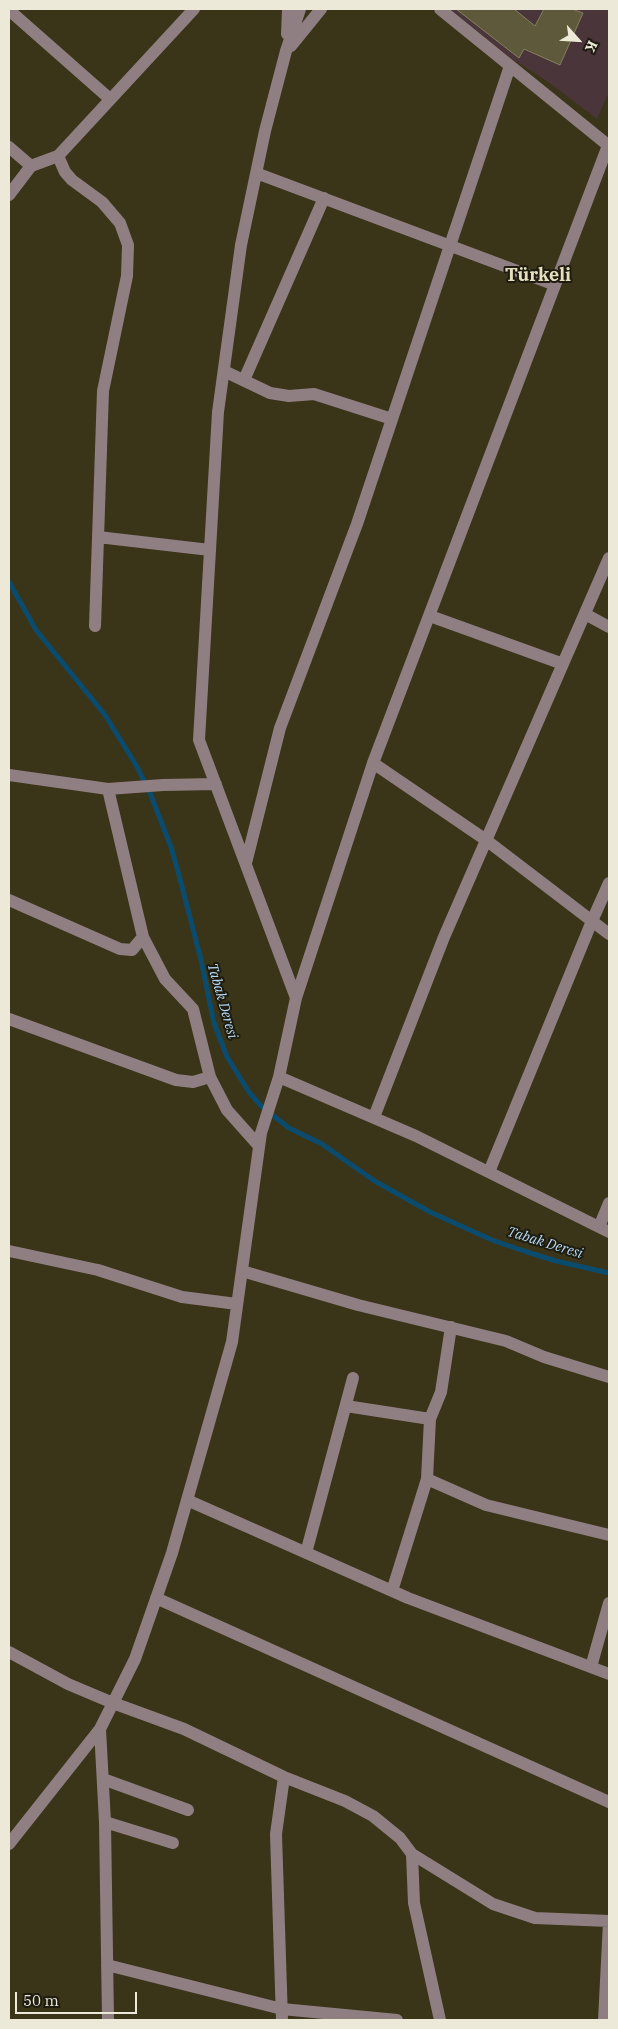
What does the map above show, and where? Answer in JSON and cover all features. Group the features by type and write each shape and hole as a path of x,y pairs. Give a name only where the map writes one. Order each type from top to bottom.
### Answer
{"street":[{"path":"9,195 31,166 58,156 193,9"},
{"path":"286,51 288,9"},
{"path":"296,998 199,740 218,412 241,245 265,131 286,51 300,9"},
{"path":"286,51 321,9"},
{"path":"9,1844 100,1729 135,1659 172,1553 232,1342 260,1140 279,1077 296,998 373,763 609,145 440,9"},
{"path":"9,10 110,99"},
{"path":"246,863 280,728 357,524 510,66"},
{"path":"9,147 31,166"},
{"path":"58,156 65,172 72,180 102,202 120,224 128,245 127,276 103,391 95,626"},
{"path":"256,173 555,285"},
{"path":"244,380 324,198"},
{"path":"224,371 270,393 289,396 314,394 392,419"},
{"path":"98,537 210,550"},
{"path":"374,1117 444,937 609,558"},
{"path":"585,614 609,627"},
{"path":"430,616 563,664"},
{"path":"373,763 486,840 609,934"},
{"path":"9,775 108,789 216,784"},
{"path":"108,789 143,937 165,979 192,1009 210,1077 227,1110 260,1140"},
{"path":"489,1172 609,883"},
{"path":"9,900 120,949 132,950 143,937"},
{"path":"9,1018 176,1080 193,1082 210,1077"},
{"path":"279,1077 416,1136 604,1229 609,1204"},
{"path":"9,1251 98,1270 182,1297 237,1304"},
{"path":"242,1271 358,1305 506,1341 544,1357 609,1377"},
{"path":"392,1591 427,1479 430,1419 441,1392 451,1327"},
{"path":"306,1553 353,1378"},
{"path":"346,1406 430,1419"},
{"path":"427,1479 486,1505 609,1535"},
{"path":"187,1500 392,1591 609,1674"},
{"path":"156,1598 609,1802"},
{"path":"591,1667 609,1603"},
{"path":"9,1652 68,1684 113,1704 184,1729 284,1777 345,1801 373,1816 400,1838 412,1854 492,1904 534,1918 609,1921 604,2020"},
{"path":"100,1729 105,1822 108,2020"},
{"path":"282,2014 276,1834 284,1777"},
{"path":"103,1779 188,1810"},
{"path":"105,1822 173,1843"},
{"path":"412,1854 414,1903 440,2020"},
{"path":"107,1965 282,2014 396,2020"}],"shaded area":[{"path":"450,9 609,9 609,92 597,119 547,81 509,57"}],"building":[{"path":"456,9 514,9 535,26 544,9 572,9 583,13 560,65 524,49 519,58"}],"waterway":[{"name":"Tabak Deresi","path":"9,582 36,630 105,715 136,765 150,793 171,847 179,875 201,960 214,1023 227,1057 249,1092 261,1106 289,1128 322,1144 373,1180 430,1212 492,1240 524,1251 556,1261 609,1273"}],"district":[{"name":"Türkeli","path":"538,276"}]}
